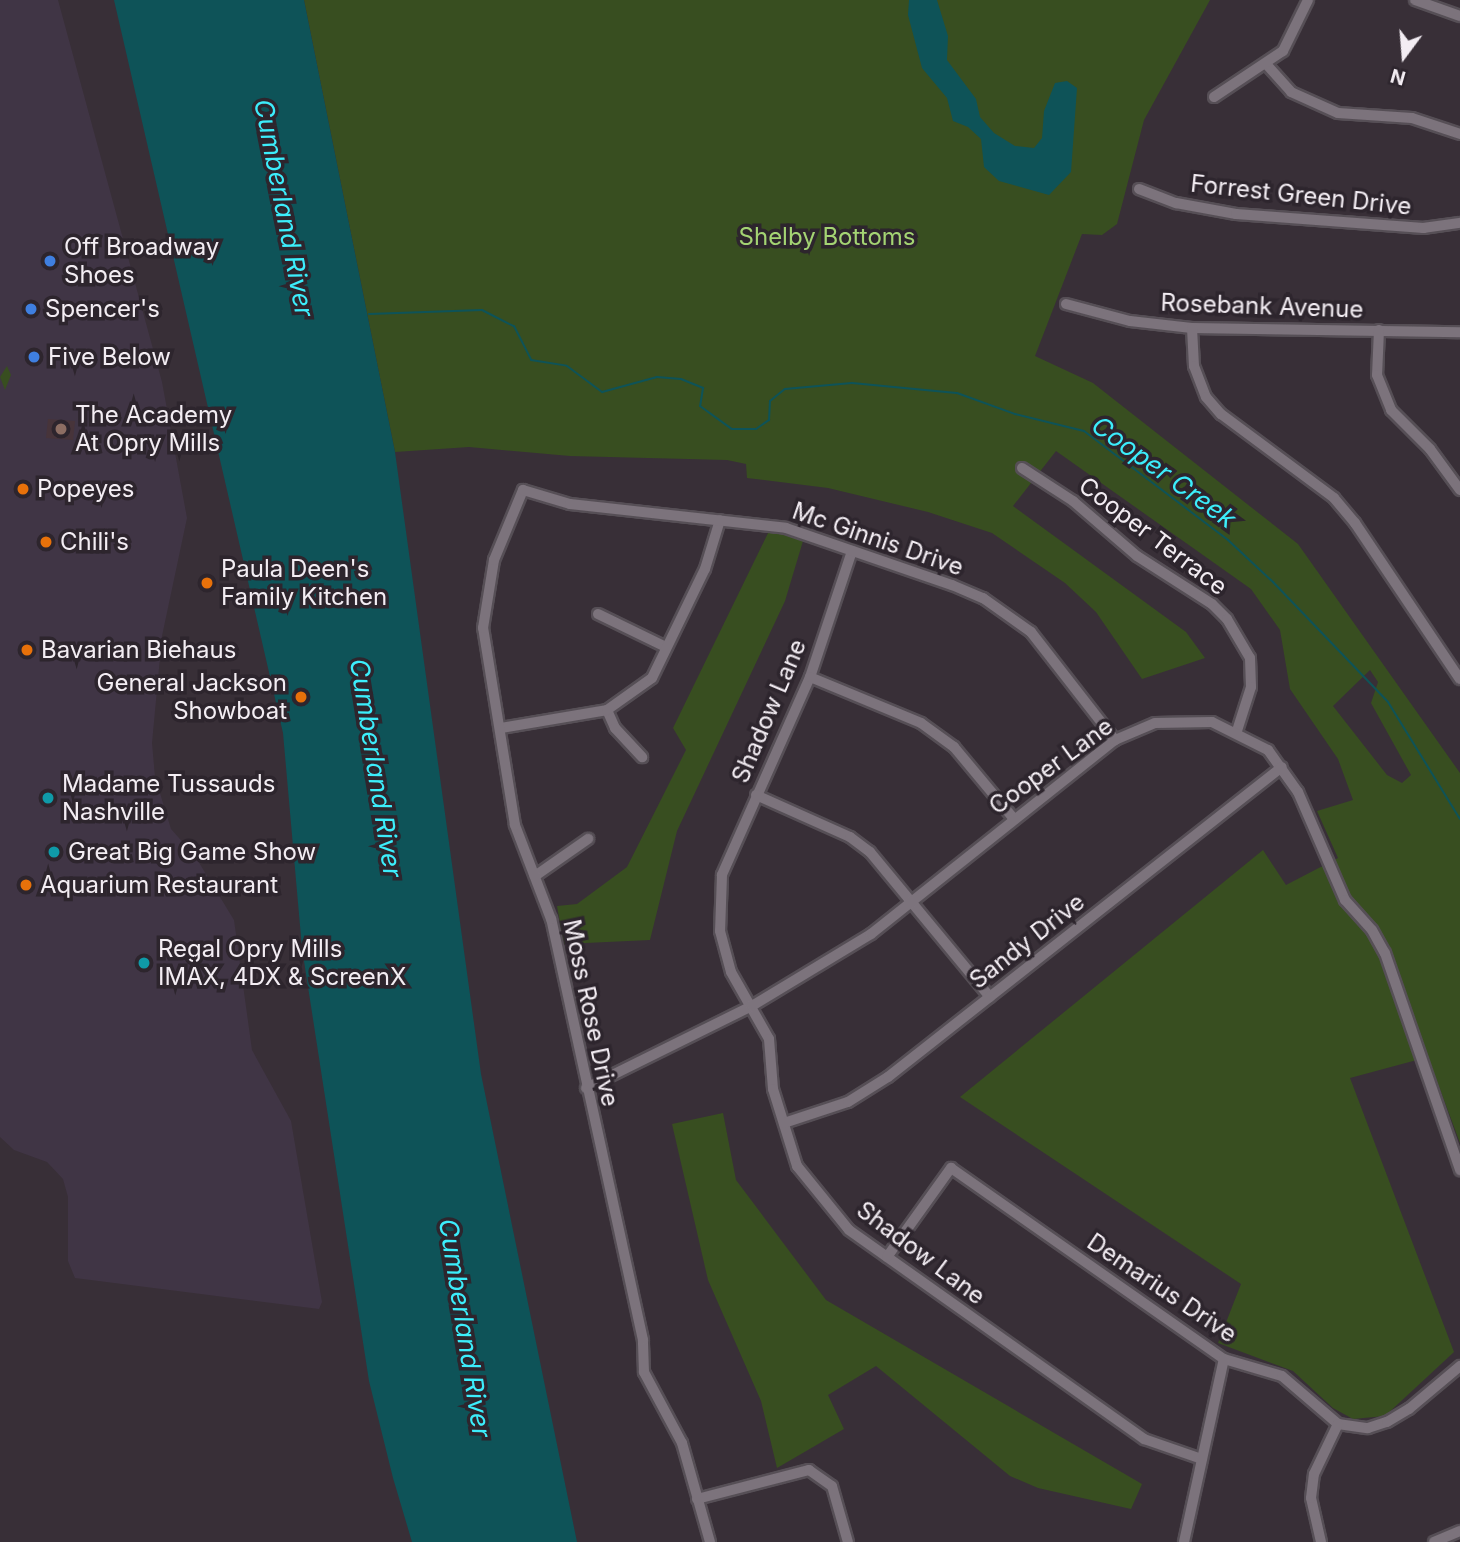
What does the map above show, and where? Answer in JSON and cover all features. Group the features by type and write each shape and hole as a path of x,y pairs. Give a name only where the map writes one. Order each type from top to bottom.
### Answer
{"street":[{"path":"1214,97 1267,65 1283,51 1308,0"},
{"path":"1415,0 1460,16"},
{"path":"1267,65 1291,92 1338,113 1412,118 1460,134"},
{"name":"Forrest Green Drive","path":"1139,190 1176,203 1236,214 1423,228 1460,223"},
{"name":"Rosebank Avenue","path":"1066,304 1130,321 1192,328 1460,332"},
{"path":"1192,328 1194,366 1206,397 1221,414 1334,498 1355,523 1460,679"},
{"path":"1379,330 1377,375 1391,410 1430,449 1460,490"},
{"name":"Cooper Terrace","path":"1022,468 1073,501 1137,556 1212,604 1227,619 1250,659 1251,687 1237,731"},
{"name":"Mc Ginnis Drive","path":"523,490 570,505 786,528 952,585 1004,612 1031,632 1115,740"},
{"name":"Moss Rose Drive","path":"523,490 494,560 485,616 485,651 501,728 515,825 551,919 643,1340 644,1372 682,1443 710,1542"},
{"path":"501,728 607,710 652,678 705,569 719,520"},
{"name":"Shadow Lane","path":"852,551 810,677 722,875 720,931 731,972 769,1039 773,1089 797,1167 849,1230 1144,1439 1199,1458"},
{"path":"598,614 666,647"},
{"path":"810,677 921,723 954,747 1014,819"},
{"path":"607,710 615,728 642,757"},
{"name":"Cooper Lane","path":"586,1088 752,1006 871,934 1115,740 1155,723 1183,720 1212,722 1237,731 1268,750 1298,792 1345,901 1372,930 1385,953 1460,1170"},
{"name":"Sandy Drive","path":"784,1124 848,1102 990,998 1282,767"},
{"path":"756,795 850,837 870,852 990,998"},
{"path":"535,876 588,839"},
{"name":"Demarius Drive","path":"887,1257 951,1168 1224,1360 1282,1376 1338,1424"},
{"path":"1184,1542 1199,1458 1224,1360"},
{"path":"1321,1542 1311,1498 1314,1474 1338,1424 1368,1429 1387,1422 1409,1409 1460,1366"},
{"path":"697,1500 809,1469 832,1486 848,1542"},
{"path":"1434,1542 1460,1531"}],"shaded area":[{"path":"0,0 58,0 162,382 187,518 162,636 152,743 155,777 171,829 195,856 234,920 252,1050 291,1121 322,1302 319,1309 75,1278 68,1261 68,1197 63,1179 47,1162 14,1150 0,1137"},
{"name":"The Academy At Opry Mills","path":"48,419 75,421 73,440 46,438"}],"green space":[{"name":"Shelby Bottoms","path":"304,0 1210,0 1144,120 1117,224 1102,235 1082,234 1035,356 1093,383 1298,544 1460,773 1460,1143 1428,1057 1350,1078 1454,1352 1385,1416 1353,1419 1333,1408 1293,1371 1218,1343 1241,1284 960,1097 1263,850 1286,885 1338,858 1317,811 1353,800 1338,759 1290,689 1280,630 1251,589 1056,451 1013,506 1186,632 1205,658 1142,679 1096,612 1065,583 992,533 928,512 828,488 747,478 746,464 727,460 570,456 469,447 395,452","holes":["1370,670 1378,682 1371,703 1411,775 1402,783 1387,775 1333,706"]},
{"path":"7,366 11,375 5,390 0,377"},
{"path":"770,529 803,541 785,601 677,831 650,940 564,944 557,906 577,904 627,867 686,750 673,728"},
{"path":"723,1113 736,1180 826,1300 1142,1484 1131,1509 1038,1488 1010,1476 876,1366 828,1395 844,1429 777,1468 761,1401 708,1280 672,1124"}],"water":[{"name":"Cumberland River","path":"114,0 304,0 395,452 481,1074 577,1542 412,1542 369,1381 302,948 283,733"},
{"path":"909,0 937,0 948,36 947,60 976,99 980,117 994,133 1015,146 1034,148 1042,138 1044,111 1055,83 1067,81 1077,88 1071,172 1049,195 999,181 984,167 981,139 968,127 953,121 947,98 922,68 908,15"}],"waterway":[{"name":"Cooper Creek","path":"369,314 482,310 514,326 531,360 567,366 602,392 657,377 681,379 703,388 700,406 732,429 756,429 769,420 770,401 785,389 852,383 957,393 1015,414 1084,431 1228,540 1273,582 1388,702 1460,819"}],"place":[{"name":"Off Broadway Shoes","path":"50,261"},
{"name":"Spencer's","path":"31,309"},
{"name":"Five Below","path":"34,357"},
{"name":"The Academy At Opry Mills","path":"61,429"},
{"name":"Popeyes","path":"23,489"},
{"name":"Chili's","path":"46,542"},
{"name":"Paula Deen's Family Kitchen","path":"207,583"},
{"name":"Bavarian Biehaus","path":"27,650"},
{"name":"General Jackson Showboat","path":"301,697"},
{"name":"Madame Tussauds Nashville","path":"48,798"},
{"name":"Great Big Game Show","path":"54,852"},
{"name":"Aquarium Restaurant","path":"26,885"},
{"name":"Regal Opry Mills IMAX, 4DX & ScreenX","path":"144,963"}]}
